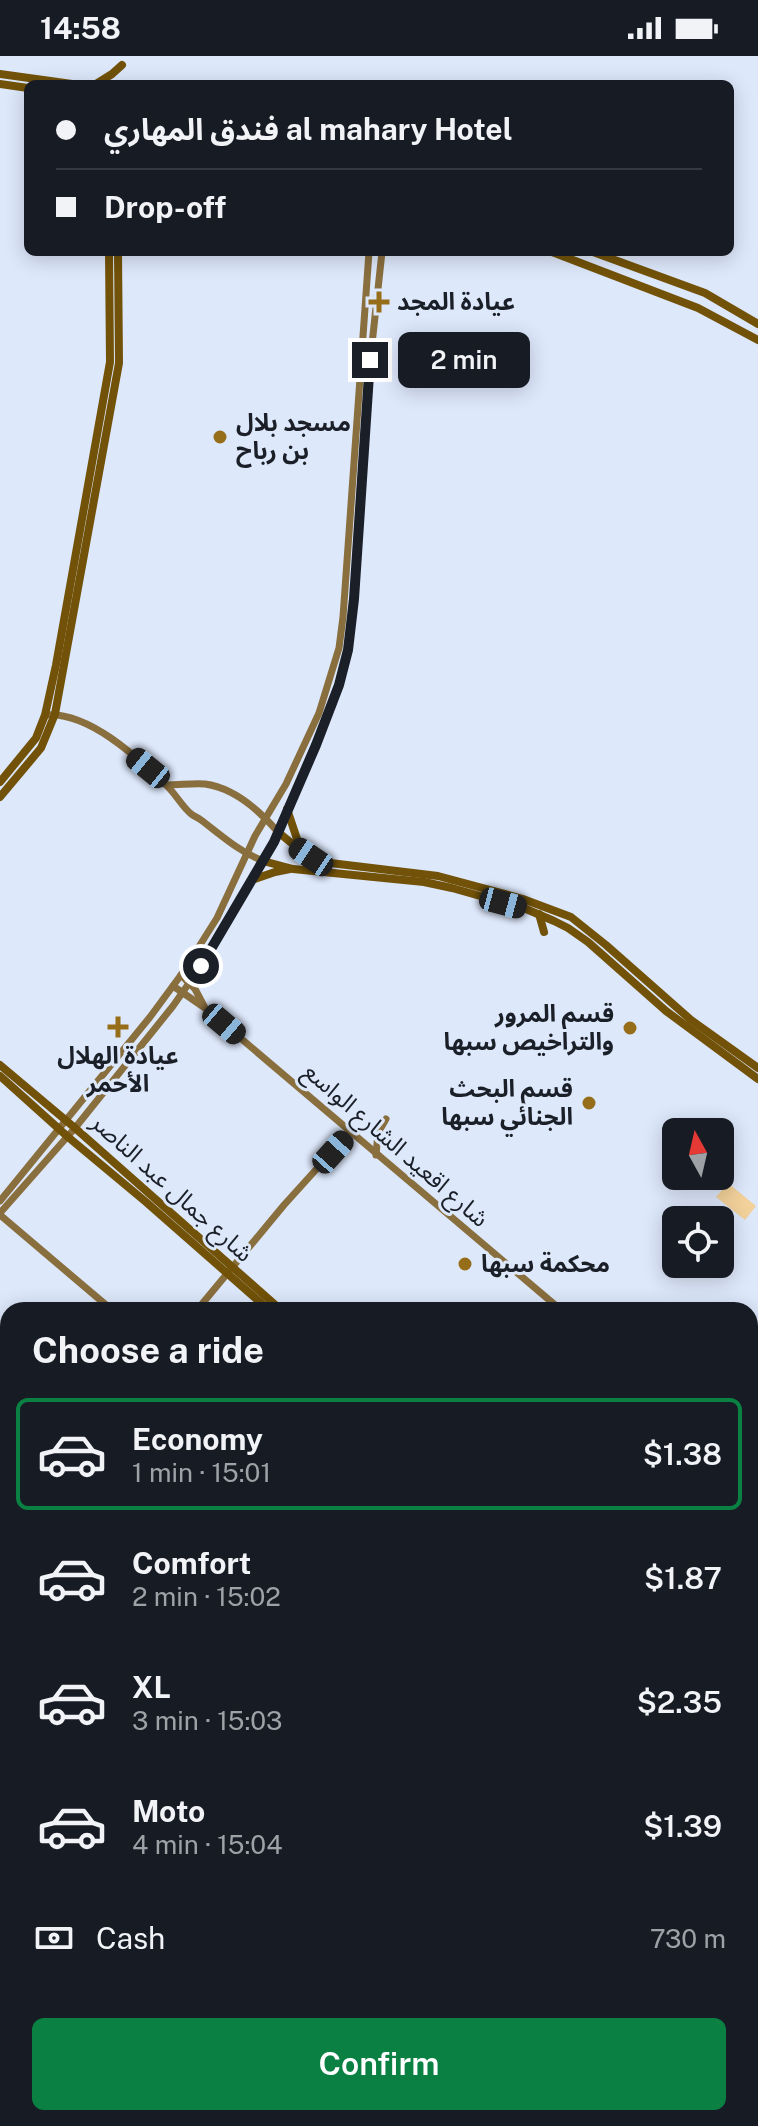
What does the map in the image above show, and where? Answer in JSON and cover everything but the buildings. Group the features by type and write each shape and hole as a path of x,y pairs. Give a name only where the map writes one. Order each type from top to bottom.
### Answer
{"main road":[{"path":"102,80 122,65"},
{"path":"0,74 43,80"},
{"path":"0,84 24,87"},
{"path":"0,782 36,738 50,714 110,362 109,256"},
{"path":"0,797 41,748 50,714 119,363 118,256"},
{"path":"0,1201 181,975 217,918 255,836 286,784 319,713 339,648 343,617 369,256"},
{"path":"103,1302 0,1214 68,1137 190,983 278,832 333,704 348,650 370,353 382,256"},
{"path":"562,256 698,308 758,340"},
{"path":"604,256 705,293 758,324"},
{"path":"50,714 84,723 112,739 167,785 190,813 263,861 293,869 424,882 452,888 539,914 566,926 678,1021 758,1079"},
{"path":"167,785 209,785 233,793 311,857 331,863 438,876 523,899 571,917 691,1020 758,1068"},
{"path":"287,809 297,839 311,857"},
{"path":"252,880 293,869"},
{"path":"539,914 544,932"},
{"path":"181,975 190,983 205,1008"},
{"path":"173,986 205,1008"},
{"name":"شارع اقعيد الشارع الواسع","path":"205,1008 551,1302"},
{"name":"شارع جمال عبد الناصر","path":"0,1065 75,1128 261,1302"},
{"name":"شارع جمال عبد الناصر","path":"0,1076 68,1137 271,1302"},
{"path":"376,1155 378,1133 386,1119"},
{"path":"203,1302 350,1132"}],"shaded area":[{"path":"734,1188 756,1206 745,1220 734,1211 734,1206 727,1206 716,1197 722,1190"}],"place":[{"name":"عيادة المجد","path":"379,302"},
{"name":"مسجد بلال بن رباح","path":"220,437"},
{"name":"عيادة الهلال الأحمر","path":"118,1027"},
{"name":"قسم المرور والتراخيص سبها","path":"630,1028"},
{"name":"قسم البحث الجنائي سبها","path":"589,1103"},
{"name":"محكمة سبها","path":"465,1264"}],"route":[{"path":"201,966 274,842 339,685 348,650 354,599 370,360"}]}
